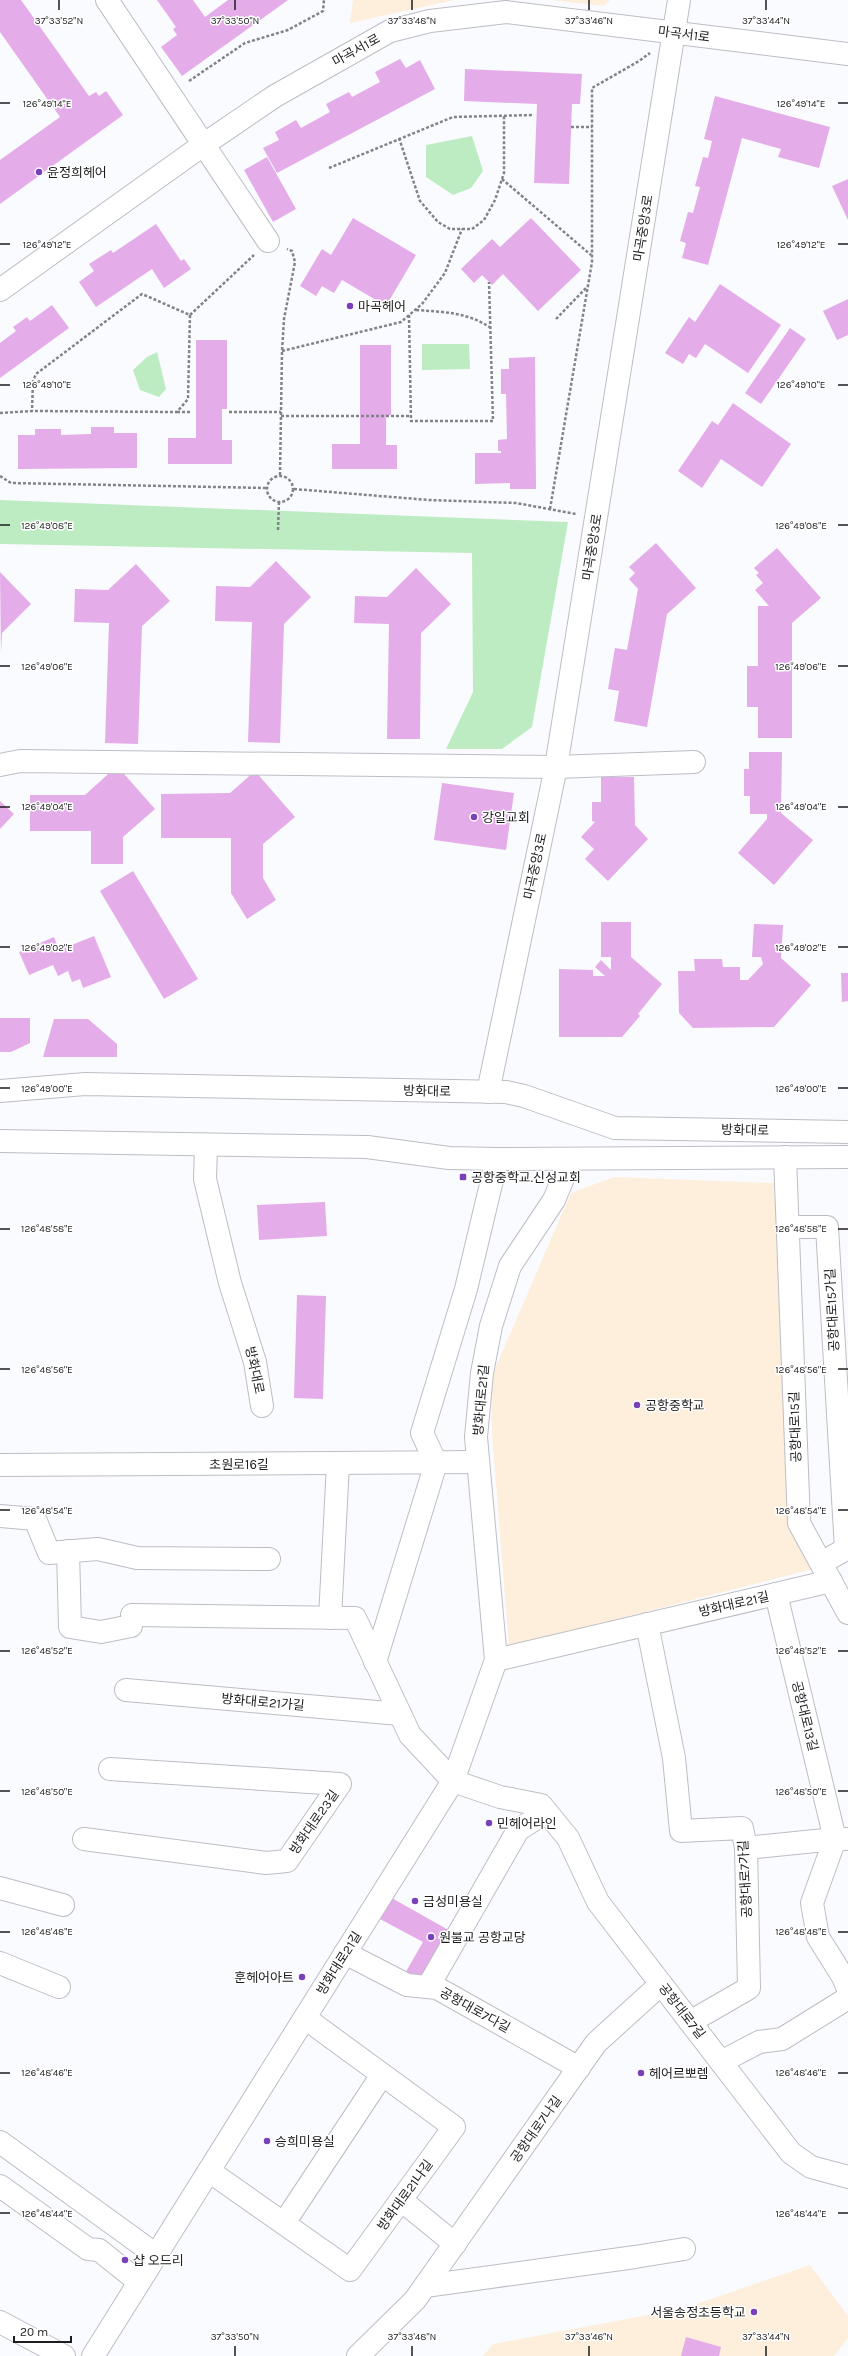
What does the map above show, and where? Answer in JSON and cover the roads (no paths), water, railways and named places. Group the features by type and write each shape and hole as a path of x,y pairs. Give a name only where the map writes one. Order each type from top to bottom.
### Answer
{"street":[{"path":"107,0 203,145 275,243"},
{"name":"마곡중앙3로","path":"488,1092 556,767 679,0"},
{"name":"마곡서1로","path":"0,290 203,145 275,96 390,31 430,20 506,12 848,54"},
{"path":"0,764 20,761 556,767 694,762"},
{"name":"방화대로","path":"0,1091 85,1084 506,1092 524,1096 614,1128 848,1132"},
{"name":"방화대로","path":"0,1141 367,1148 449,1158 498,1159 848,1157"},
{"name":"방화대로","path":"206,1146 205,1179 230,1283 255,1362 262,1406"},
{"name":"공항대로15길","path":"785,1157 799,1523 848,1613"},
{"path":"375,1662 436,1463 422,1433 466,1289 498,1159"},
{"name":"방화대로21길","path":"93,2356 453,1781 496,1660 476,1437 482,1373 491,1326 510,1266 554,1200 571,1159"},
{"name":"공항대로15가길","path":"788,1227 827,1227 846,1549 826,1572"},
{"name":"초원로16길","path":"0,1465 478,1462"},
{"path":"330,1618 338,1464"},
{"path":"0,1516 35,1519 49,1553 98,1549 137,1558 269,1559"},
{"path":"68,1551 70,1628 101,1632 132,1621 355,1618 410,1735 453,1781"},
{"name":"방화대로21길","path":"496,1660 776,1594 826,1572"},
{"name":"공항대로13길","path":"776,1594 841,1839"},
{"name":"공항대로7가길","path":"647,1624 674,1758 681,1831 742,1828 746,1848 749,1988 690,2022"},
{"name":"방화대로21가길","path":"126,1690 400,1714"},
{"name":"방화대로23길","path":"84,1839 266,1863 287,1861 340,1784 110,1769"},
{"name":"공항대로7길","path":"453,1781 500,1797 541,1805 568,1838 598,1902 791,2153 811,2166 848,2177"},
{"path":"428,1987 518,1830 546,1812"},
{"path":"746,1848 841,1839 812,1903 818,1937 843,1977 848,1989"},
{"path":"0,1888 63,1905"},
{"name":"공항대로7다길","path":"345,1953 407,1985 437,1988 579,2068"},
{"path":"0,1963 60,1987"},
{"name":"공항대로7나길","path":"358,2356 415,2300 596,2043 661,1984"},
{"path":"721,2062 759,2042 782,2039 848,1998"},
{"name":"방화대로21나길","path":"209,2171 350,2270 454,2127 305,2018"},
{"path":"284,2223 382,2075"},
{"path":"0,2142 156,2255"},
{"path":"0,2186 88,2249 99,2250 139,2282"},
{"path":"401,2200 454,2244"},
{"path":"425,2286 684,2249"},
{"path":"0,2322 64,2356"}],"place":[{"name":"윤정희헤어","path":"39,172"},
{"name":"마곡헤어","path":"350,306"},
{"name":"강일교회","path":"474,817"},
{"name":"공항중학교.신성교회","path":"463,1177"},
{"name":"공항중학교","path":"637,1405"},
{"name":"민헤어라인","path":"489,1823"},
{"name":"금성미용실","path":"415,1901"},
{"name":"원불교 공항교당","path":"431,1937"},
{"name":"훈헤어아트","path":"302,1977"},
{"name":"헤어르뽀렘","path":"641,2073"},
{"name":"승희미용실","path":"267,2141"},
{"name":"샵 오드리","path":"125,2260"},
{"name":"서울송정초등학교","path":"754,2312"}]}
